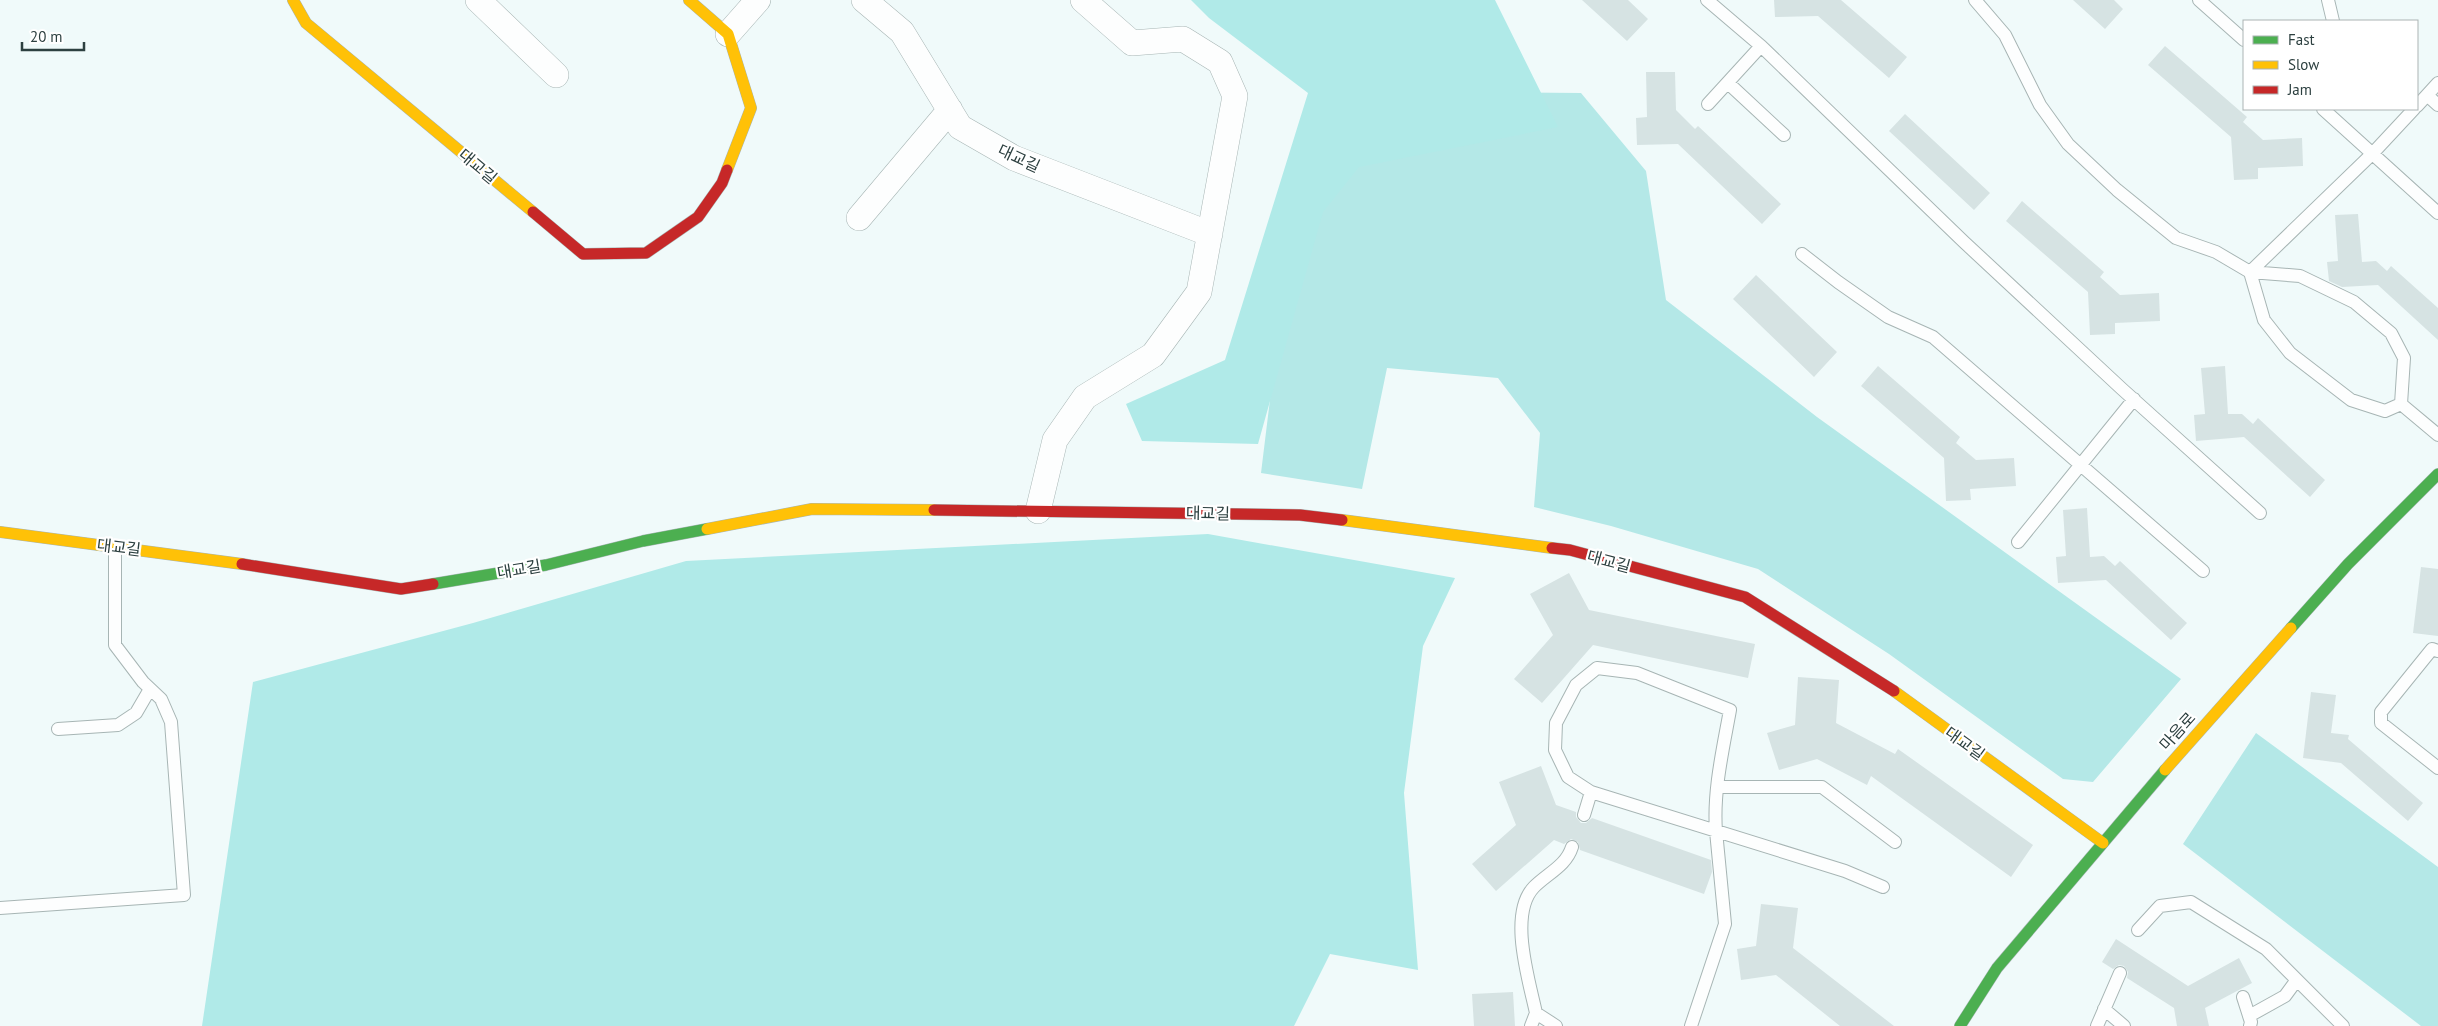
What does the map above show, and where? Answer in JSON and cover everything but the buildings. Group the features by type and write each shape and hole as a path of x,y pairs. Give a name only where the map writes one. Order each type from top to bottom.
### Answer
{"street":[{"name":"대교길","path":"293,0 306,23 584,254 646,254 698,217 722,183 751,108 728,34"},
{"path":"478,0 556,75"},
{"path":"689,0 728,34 758,0"},
{"name":"대교길","path":"864,0 902,32 960,127 1014,158 1210,234"},
{"path":"1038,511 1055,440 1085,397 1153,355 1199,292 1236,96 1220,62 1183,39 1132,43 1083,0"},
{"path":"859,218 950,110"},
{"name":"마음로","path":"1960,1026 1997,968 2154,782 2348,564 2438,474"},
{"name":"대교길","path":"0,532 211,559 401,589 546,565 643,541 812,509 1300,515 1570,550 1745,597 1884,684 2103,842"}],"lane":[{"path":"1975,0 2005,35 2040,105 2068,144 2117,190 2176,238 2216,252 2250,272 2300,276 2354,302 2391,333 2404,358 2401,404"},
{"path":"2199,0 2243,39"},
{"path":"2328,0 2333,20"},
{"path":"1711,1 1964,242 2260,513"},
{"path":"1708,104 1760,46"},
{"path":"1728,83 1784,135"},
{"path":"2418,105 2438,83"},
{"path":"2427,95 2438,105"},
{"path":"2250,272 2373,153 2413,110"},
{"path":"2329,111 2438,213"},
{"path":"1802,254 1888,317 1933,338 2202,570"},
{"path":"2250,272 2264,320 2290,353 2351,400 2385,411 2401,404"},
{"path":"2018,542 2134,399"},
{"path":"2401,404 2438,435"},
{"path":"0,908 184,895 171,722 161,699 150,690 115,645 114,547"},
{"path":"2438,652 2432,649 2381,712 2381,723 2438,768"},
{"path":"1691,1026 1725,924 1716,831 1715,817 1730,710 1637,673 1597,668 1576,686 1556,723 1555,750 1568,778 1591,792 1716,831 1845,871 1883,887"},
{"path":"58,729 118,725 136,713 150,690"},
{"path":"1718,787 1822,787 1895,842"},
{"path":"1584,815 1591,792"},
{"path":"1530,1026 1536,1013 1524,956 1521,912 1530,892 1545,876 1568,860 1572,847"},
{"path":"2138,930 2160,906 2191,902 2266,949 2343,1026"},
{"path":"2098,1026 2120,973"},
{"path":"2243,997 2249,1021 2285,996 2296,981"},
{"path":"2104,1009 2124,1026"},
{"path":"1536,1013 1556,1026"}],"shaded area":[{"path":"1191,0 1495,0 1558,127 1359,167 1323,212 1258,444 1142,441 1126,404 1225,360 1308,93 1209,18"},
{"path":"1476,92 1581,93 1646,171 1666,300 1817,417 2181,679 2093,782 2063,779 1889,654 1758,569 1611,526 1534,507 1540,433 1498,378 1387,368 1362,489 1261,473 1288,253 1331,146"},
{"path":"1208,534 1455,578 1423,646 1404,793 1418,970 1330,954 1294,1026 202,1026 253,682 473,623 686,561"},
{"path":"2256,733 2438,867 2438,1026 2421,1026 2183,844"}],"traffic: fast":[{"path":"2291,628 2348,564 2438,474"},
{"path":"433,584 546,565 643,541 707,529"},
{"path":"1960,1026 1997,968 2165,770"}],"traffic: slow":[{"path":"293,0 306,23 533,212"},
{"path":"689,0 728,34 751,108 727,170"},
{"path":"707,529 812,509 934,510"},
{"path":"1342,520 1552,548"},
{"path":"0,532 242,564"},
{"path":"2165,770 2291,628"},
{"path":"1894,691 2103,843"}],"traffic: jam":[{"path":"533,212 583,254 646,253 698,217 722,183 727,170"},
{"path":"934,510 1300,515 1342,520"},
{"path":"1552,548 1570,550 1745,597 1894,691"},
{"path":"242,564 401,589 433,584"}]}
